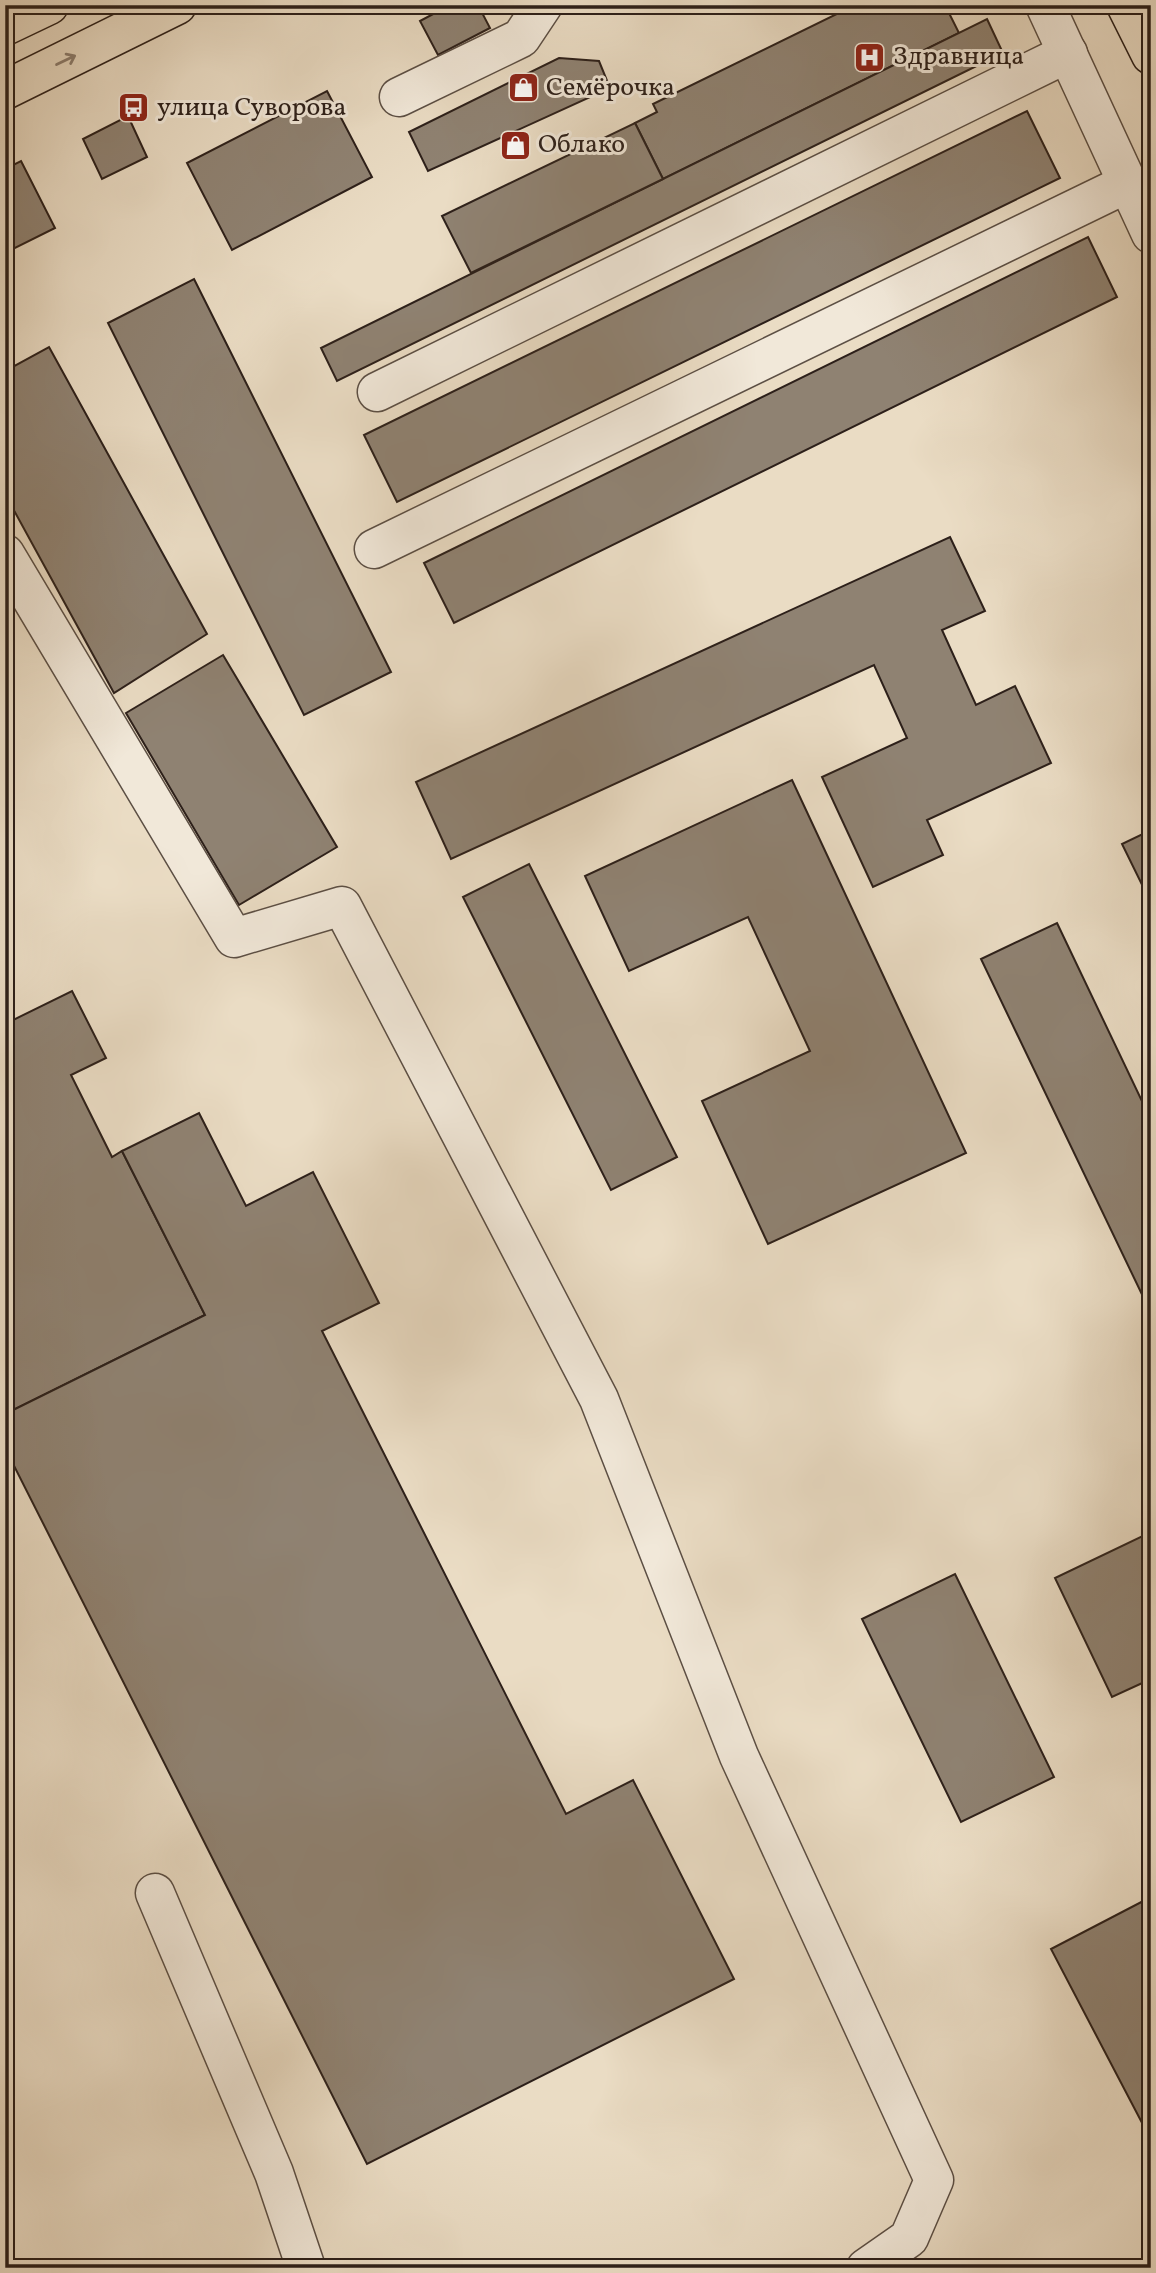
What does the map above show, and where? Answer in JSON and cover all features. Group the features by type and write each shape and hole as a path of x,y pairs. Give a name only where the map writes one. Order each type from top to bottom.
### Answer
{"main road":[{"path":"5,26 49,5"},
{"path":"5,90 177,5"},
{"path":"1126,5 1151,55"}],"lane":[{"path":"399,97 521,37 543,5"},
{"path":"1045,5 1151,234"},
{"path":"377,392 1068,53"},
{"path":"374,549 1128,183"},
{"path":"5,555 234,938 342,906 598,1399 739,1756 934,2180 909,2238 866,2268"},
{"path":"155,1893 274,2173 306,2268"}],"building":[{"path":"450,5 478,5 490,28 438,55 420,21"},
{"path":"855,5 945,5 959,33 663,179 635,123 657,112 653,104"},
{"path":"987,19 1003,53 337,381 321,348"},
{"path":"559,58 599,61 610,88 428,171 409,132"},
{"path":"327,91 372,177 232,250 187,163"},
{"path":"1027,111 1060,178 397,502 364,435"},
{"path":"128,116 147,157 102,179 83,139"},
{"path":"635,123 663,179 471,273 442,216"},
{"path":"21,161 55,228 5,253 5,169"},
{"path":"1088,237 1117,297 454,623 424,563"},
{"path":"194,279 391,672 304,715 108,323"},
{"path":"49,347 207,634 114,693 5,494 5,371"},
{"path":"950,537 985,611 942,630 976,705 1015,686 1051,763 927,820 943,855 873,887 822,777 907,738 874,665 451,859 416,782"},
{"path":"223,655 337,847 239,905 126,713"},
{"path":"792,780 966,1153 768,1244 702,1101 810,1051 748,917 629,971 585,876"},
{"path":"1151,830 1151,903 1122,844"},
{"path":"529,864 677,1157 611,1190 463,897"},
{"path":"1057,923 1151,1120 1151,1306 1148,1307 981,959"},
{"path":"72,991 106,1058 71,1075 112,1157 122,1151 205,1315 5,1414 5,1024"},
{"path":"199,1113 246,1206 313,1172 379,1303 322,1331 566,1814 633,1780 734,1979 367,2164 5,1448 5,1414 205,1315 122,1151"},
{"path":"1151,1532 1151,1679 1112,1697 1055,1578"},
{"path":"955,1574 1054,1777 961,1822 862,1619"},
{"path":"1151,1897 1151,2140 1051,1949"}],"place":[{"name":"Здравница","path":"870,57"},
{"name":"Cемёрочка","path":"523,88"},
{"name":"улица Суворова","path":"134,108"},
{"name":"Облако","path":"515,145"}]}
